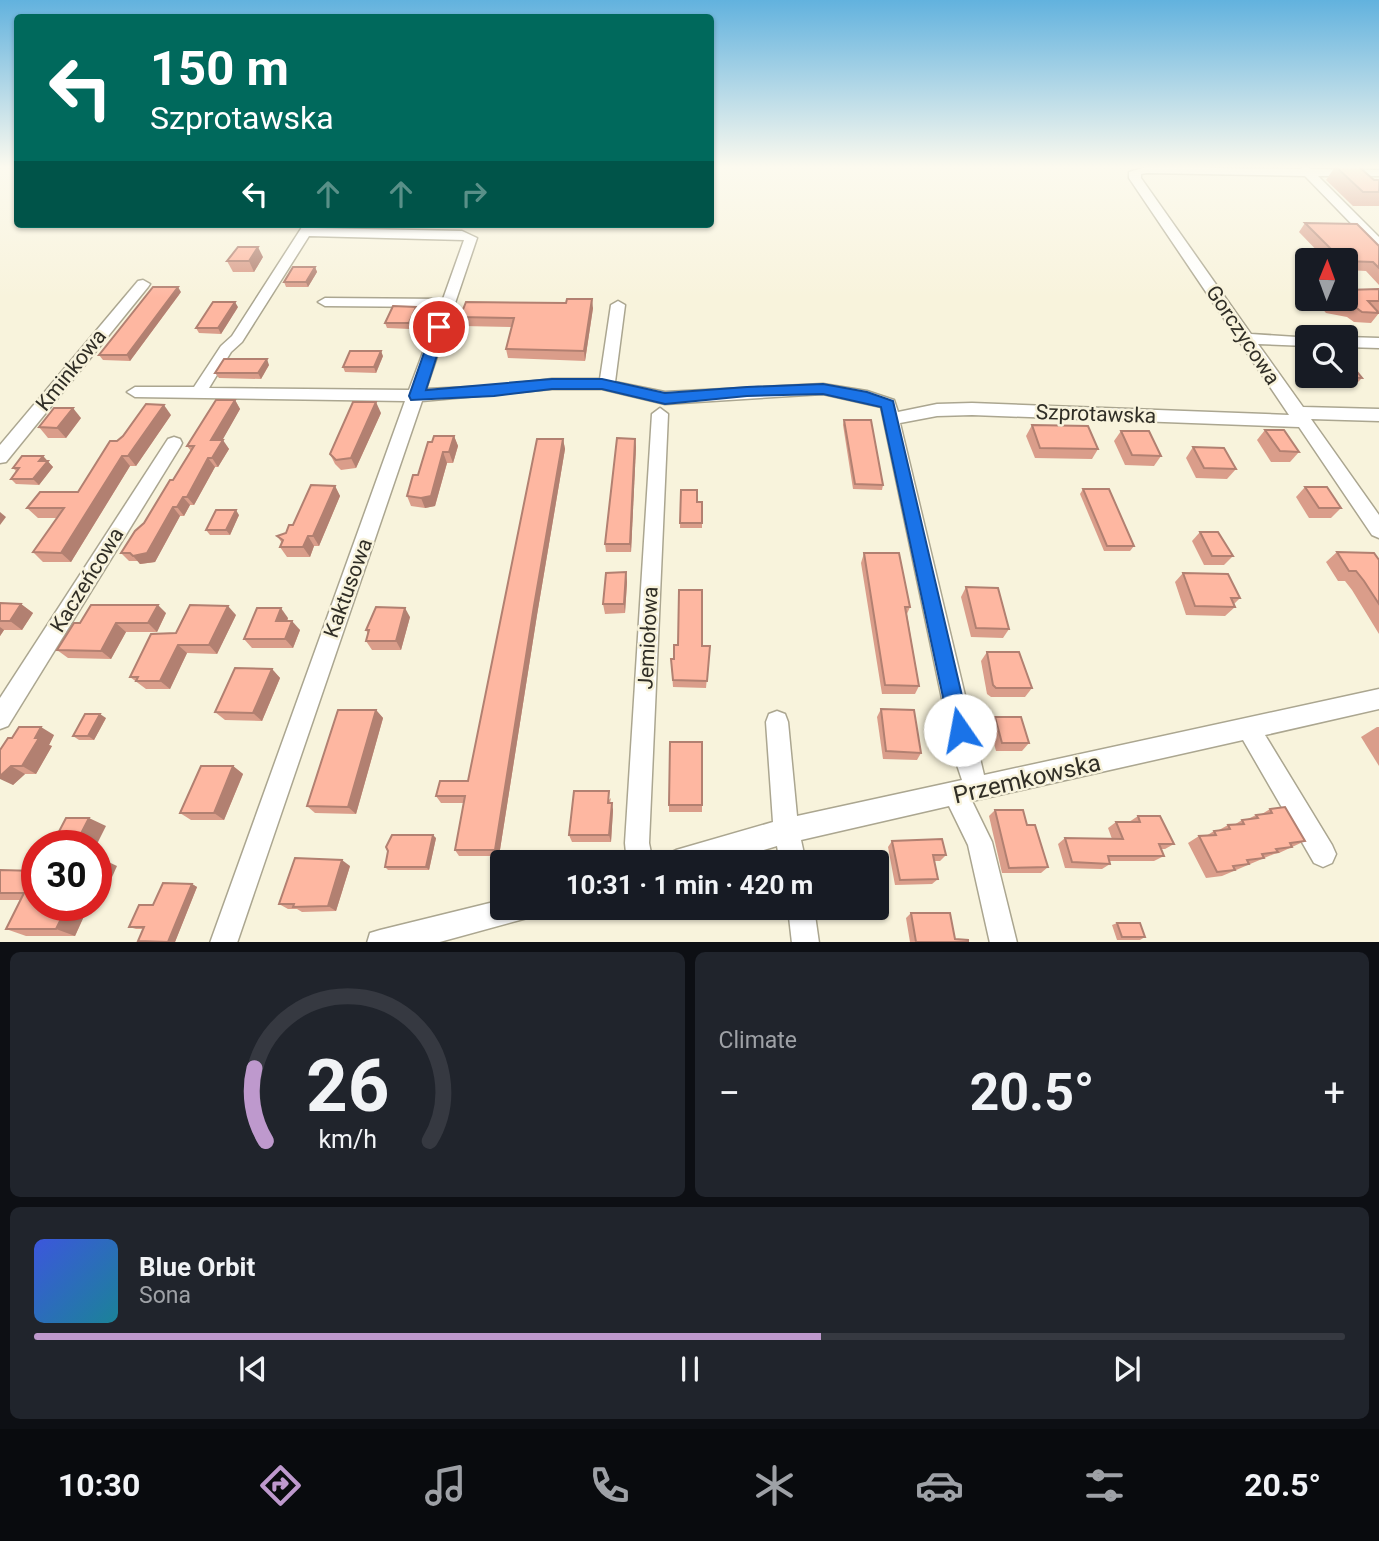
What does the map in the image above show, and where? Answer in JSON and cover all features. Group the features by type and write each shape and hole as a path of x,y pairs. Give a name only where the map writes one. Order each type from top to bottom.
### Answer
{"street":[{"name":"Gorczycowa","path":"1157,210 1298,417 1379,530"},
{"path":"1345,210 1379,244"},
{"path":"1358,223 1379,223"},
{"path":"198,393 308,228"},
{"name":"Kaktusowa","path":"223,942 471,238 308,228"},
{"name":"Kminkowa","path":"0,457 143,284"},
{"path":"326,302 447,303"},
{"path":"607,384 618,305"},
{"path":"1247,339 1295,341"},
{"path":"1358,342 1379,342"},
{"name":"Szprotawska","path":"135,392 416,396 552,384 607,384 665,398 747,391 823,389 867,397 890,412 972,409 1298,417 1379,415"},
{"path":"890,412 966,756 967,792 1004,942"},
{"name":"Jemiołowa","path":"638,850 660,414"},
{"name":"Kaczeńcowa","path":"0,718 174,443"},
{"name":"Przemkowska","path":"720,850 785,831 1379,699"},
{"path":"777,722 785,831 790,850"},
{"path":"1249,729 1324,855"},
{"path":"384,942 490,916"},
{"path":"803,920 806,942"}],"building":[{"path":"1305,223 1357,224 1379,246 1379,268 1373,262 1358,262 1358,248 1330,248"},
{"path":"238,247 258,247 249,261 227,261"},
{"path":"293,267 315,267 306,282 284,282"},
{"path":"153,287 178,287 127,355 99,355"},
{"path":"1379,289 1379,301 1368,301 1379,313 1358,309 1358,290"},
{"path":"567,299 592,299 584,351 506,349 514,318 460,317 466,302 566,303"},
{"path":"213,302 235,302 218,328 196,328"},
{"path":"393,306 416,307 409,323 385,323"},
{"path":"350,351 381,351 374,367 343,367"},
{"path":"224,359 267,359 258,373 215,373"},
{"path":"216,400 235,400 211,440 223,440 212,458 208,458 187,497 183,497 177,507 173,507 147,553 133,556 130,553 121,553 135,531 144,523 170,480 173,480 194,446 187,446"},
{"path":"353,402 376,402 351,458 336,460 330,454"},
{"path":"146,404 164,405 128,456 122,456 61,553 33,552 64,508 27,508 40,492 78,492 110,441 117,441 123,436"},
{"path":"54,408 73,408 57,428 39,427"},
{"path":"844,420 871,420 883,485 855,484"},
{"path":"1032,425 1088,426 1098,449 1040,448"},
{"path":"1265,430 1284,430 1299,452 1280,451"},
{"path":"1121,431 1149,431 1161,456 1132,455"},
{"path":"434,436 454,436 449,452 443,452 431,496 407,496 413,475 418,475 428,442 432,442"},
{"path":"617,438 635,439 630,544 605,544"},
{"path":"537,439 563,439 495,850 455,850 465,796 436,796 440,781 468,781"},
{"path":"1193,447 1224,448 1236,469 1204,468"},
{"path":"22,456 43,456 39,461 48,461 33,479 11,479 19,468 13,468"},
{"path":"311,485 335,486 313,536 308,536 303,547 280,547 283,540 277,536 286,533 289,525 293,525"},
{"path":"1305,487 1327,487 1341,508 1319,508"},
{"path":"1083,489 1109,489 1134,546 1107,546"},
{"path":"681,490 697,490 697,502 702,502 702,523 680,523"},
{"path":"216,510 236,510 226,530 206,530"},
{"path":"1200,532 1218,532 1233,556 1212,556"},
{"path":"1337,552 1374,553 1379,560 1379,604 1356,571 1349,571"},
{"path":"864,553 899,553 910,607 905,607 919,686 885,685"},
{"path":"626,572 624,604 603,604 606,573"},
{"path":"1183,573 1228,574 1240,598 1231,598 1235,607 1195,606"},
{"path":"966,587 998,588 1009,629 976,628"},
{"path":"679,590 702,590 702,646 710,646 707,681 673,680 671,659 674,659 674,645 678,645"},
{"path":"0,603 21,604 10,621 0,621"},
{"path":"91,605 158,605 148,623 116,623 101,651 57,650 74,623 80,623"},
{"path":"190,605 228,606 209,645 178,645 160,681 136,681 138,677 130,677 151,634 176,633"},
{"path":"376,607 405,608 396,641 366,641 369,630 366,630"},
{"path":"257,608 281,608 276,621 292,621 285,639 244,639"},
{"path":"987,652 1019,652 1032,688 996,688 993,685"},
{"path":"235,668 272,669 253,713 215,712"},
{"path":"881,709 914,710 921,753 886,751"},
{"path":"338,710 376,710 348,807 307,806"},
{"path":"85,714 100,714 88,736 73,736"},
{"path":"995,717 1021,717 1029,743 1002,743"},
{"path":"19,727 41,727 35,738 39,738 22,766 11,766 0,776 0,750"},
{"path":"670,742 702,742 702,805 669,805"},
{"path":"201,766 233,766 214,813 180,813"},
{"path":"574,791 609,791 608,803 612,803 609,835 569,835"},
{"path":"1285,807 1305,841 1290,843 1292,847 1276,849 1278,852 1262,854 1264,858 1247,860 1249,864 1233,866 1235,870 1217,872 1199,836 1216,835 1214,831 1230,829 1228,825 1244,824 1242,820 1258,818 1256,815 1272,813 1270,809"},
{"path":"995,810 1023,810 1027,825 1035,825 1048,867 1009,868"},
{"path":"1138,816 1160,816 1174,844 1159,844 1164,856 1108,856 1110,864 1072,862 1065,838 1123,839 1116,822 1140,822"},
{"path":"66,818 89,818 83,830 60,830"},
{"path":"392,835 433,835 426,867 385,867 388,851 386,847"},
{"path":"942,839 946,855 933,855 938,879 900,880 892,841"},
{"path":"295,858 342,860 328,906 293,907 294,904 279,904"},
{"path":"0,870 21,871 21,893 0,893"},
{"path":"163,883 192,884 168,942 138,941 144,927 129,927 139,905 153,905"},
{"path":"21,899 21,921 60,921 56,929 6,929"},
{"path":"911,913 950,913 955,939 968,942 916,942"},
{"path":"1117,923 1140,923 1145,937 1122,937"}],"route":[{"path":"439,327 416,396 552,384 602,384 665,398 747,391 823,389 888,404 960,730"}]}
